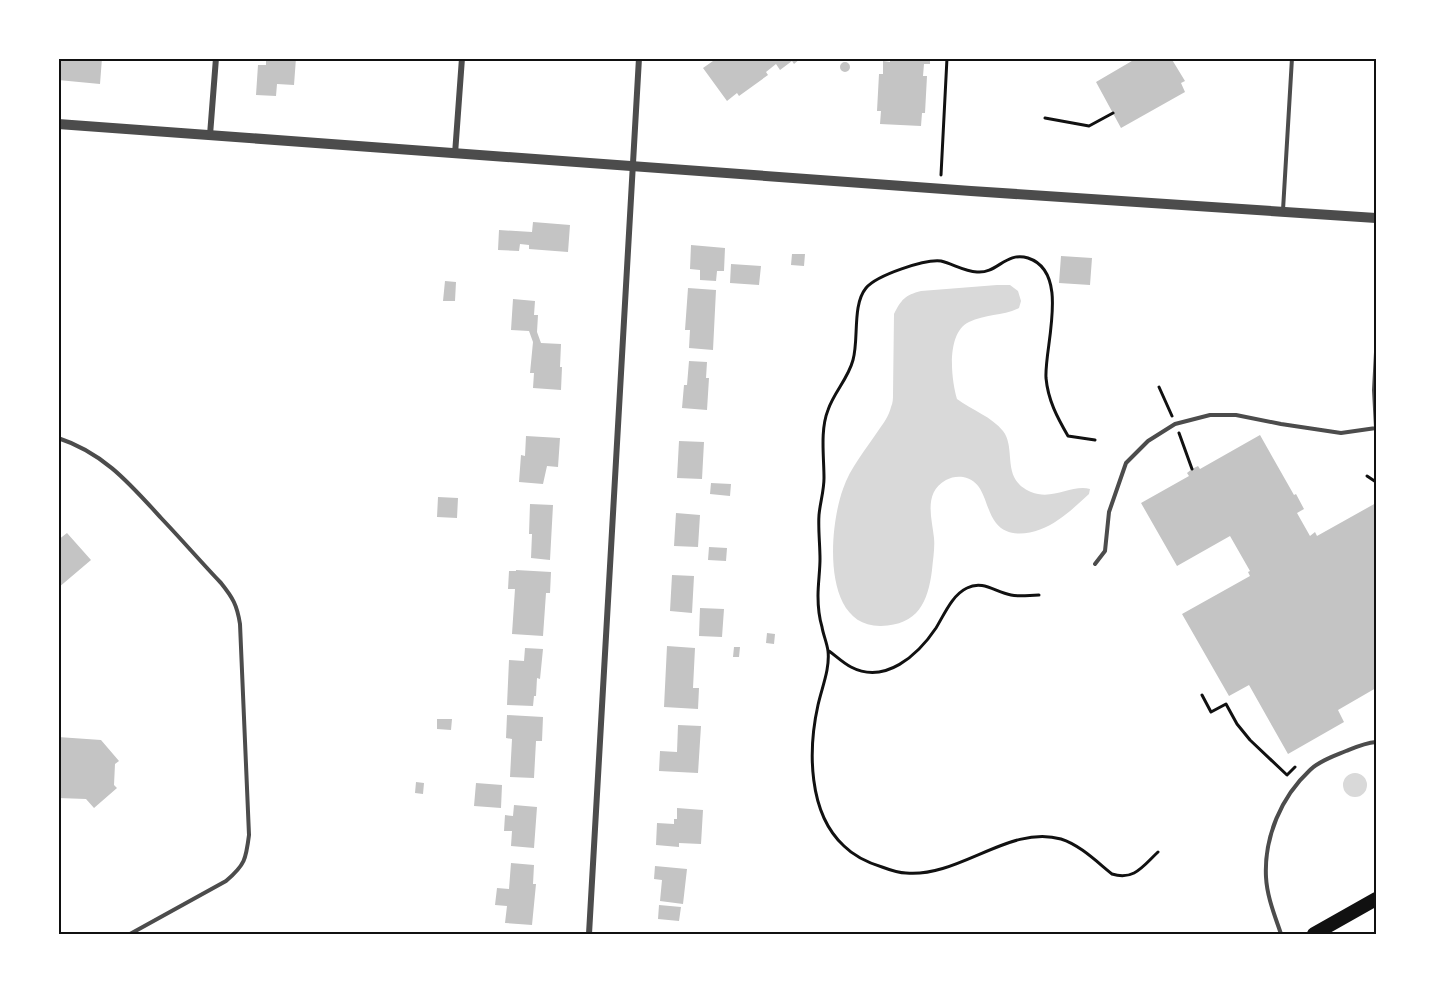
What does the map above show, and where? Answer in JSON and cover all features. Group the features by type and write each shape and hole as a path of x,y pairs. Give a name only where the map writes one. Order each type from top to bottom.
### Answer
{"main road":[{"path":"1314,934 1377,899"}],"street":[{"path":"210,135 216,58"},
{"path":"456,154 462,58"},
{"path":"589,934 639,58"},
{"path":"58,124 1092,200 1377,218"}],"lane":[{"path":"1283,211 1293,58"},
{"path":"1095,564 1106,551 1109,512 1126,463 1148,441 1175,424 1210,415 1236,414 1281,424 1341,433 1376,428 1374,390 1377,352"},
{"path":"58,438 98,456 125,478 229,593 237,608 240,624 249,835 244,861 237,872 226,881 130,934"},
{"path":"1281,934 1270,902 1266,878 1267,851 1275,820 1288,795 1311,769 1334,756 1367,743 1377,742"}],"path":[{"path":"940,189 947,58"},
{"path":"1045,118 1089,126 1113,113"},
{"path":"1095,440 1068,436 1051,405 1046,377 1052,326 1052,295 1050,281 1044,270 1034,260 1018,256 1008,258 987,272 979,273 935,261 895,271 873,281 866,288 861,298 854,358 850,372 828,409 825,419 824,483 819,516 818,597 821,625 828,650 827,673 816,718 813,745 815,783 819,808 834,835 845,848 873,864 897,872 919,873 951,867 1021,839 1059,838 1072,843 1112,874 1119,876 1135,873 1158,852"},
{"path":"1159,387 1192,469"},
{"path":"1367,476 1377,482"},
{"path":"828,650 860,671 873,673 887,671 899,665 926,642 961,591 975,585 983,585 1008,594 1039,595"},
{"path":"1202,695 1211,712 1226,704 1237,724 1250,740 1287,775 1300,763"}],"shaded area":[{"path":"1010,285 1018,291 1021,301 1019,308 975,319 962,328 957,336 952,357 957,399 988,418 1003,431 1009,446 1012,472 1021,486 1031,492 1047,495 1083,488 1090,489 1089,494 1051,524 1035,531 1018,534 1002,529 996,523 980,489 971,480 952,477 946,480 939,485 932,499 934,550 930,582 924,602 912,616 894,625 881,626 862,622 848,610 839,593 834,572 835,527 838,506 846,481 886,420 892,404 894,314 904,299 921,291"},
{"path":"1355,773 1360,774 1366,780 1366,790 1360,796 1355,797 1350,796 1344,790 1343,785 1344,780 1350,774"}],"building":[{"path":"58,58 102,58 100,84 58,80"},
{"path":"266,58 296,58 294,85 277,84 276,96 256,95 258,65 266,65"},
{"path":"711,58 801,58 794,64 792,61 780,70 776,64 766,72 768,75 739,96 737,93 727,101 703,68 713,61"},
{"path":"890,58 930,58 930,64 924,64 923,76 927,76 925,113 922,113 921,126 880,124 881,111 877,111 879,74 883,74 883,61 890,62"},
{"path":"1137,58 1171,58 1185,81 1181,83 1185,92 1121,128 1096,82"},
{"path":"845,62 850,67 845,72 840,67"},
{"path":"533,222 570,225 568,252 529,249 529,245 520,244 519,251 498,250 499,230 532,232"},
{"path":"691,245 725,248 724,271 717,271 716,281 700,280 700,270 690,269"},
{"path":"792,254 805,254 804,266 791,265"},
{"path":"1061,256 1092,258 1090,285 1059,283"},
{"path":"731,264 761,266 759,285 730,283"},
{"path":"445,281 456,282 455,301 443,301"},
{"path":"688,288 716,290 713,350 689,348 690,330 685,330"},
{"path":"513,299 535,301 534,315 538,315 537,332 541,343 561,344 561,390 533,388 534,373 530,373 533,342 529,331 511,330"},
{"path":"689,361 707,362 706,378 709,378 707,410 682,408"},
{"path":"1260,435 1304,509 1297,513 1310,536 1315,532 1317,536 1376,503 1376,688 1338,710 1344,722 1288,754 1249,685 1229,696 1182,614 1250,576 1248,572 1250,571 1230,536 1177,566 1141,503 1189,476 1187,473 1192,469 1198,466 1200,469"},
{"path":"526,436 560,438 558,467 547,466 543,484 519,482 521,455 525,456"},
{"path":"679,441 704,442 702,479 677,478"},
{"path":"711,483 731,484 730,496 710,494"},
{"path":"438,497 458,498 457,518 437,517"},
{"path":"530,504 553,505 550,560 531,558"},
{"path":"676,513 700,515 698,547 674,546"},
{"path":"67,533 91,560 58,588 58,540"},
{"path":"709,547 727,548 726,561 708,560"},
{"path":"509,571 551,572 550,593 546,593 543,636 512,634 515,589 508,589"},
{"path":"672,575 694,576 692,613 670,611"},
{"path":"700,608 724,609 722,637 699,636"},
{"path":"767,633 775,634 774,644 766,643"},
{"path":"667,646 695,648 693,688 699,688 698,709 664,707"},
{"path":"734,647 740,647 739,657 733,657"},
{"path":"525,648 543,649 540,679 537,678 533,706 507,705 509,660 524,661"},
{"path":"507,715 543,717 542,741 536,741 534,778 510,777 512,739 506,738"},
{"path":"437,719 452,719 451,730 437,729"},
{"path":"678,725 701,726 698,773 659,771 660,751 677,752"},
{"path":"58,737 101,740 119,761 115,764 114,785 117,788 94,808 86,799 58,798"},
{"path":"416,782 424,783 423,794 415,793"},
{"path":"476,783 502,785 501,808 474,806"},
{"path":"514,805 537,807 534,848 511,846 512,831 504,831 505,815 513,816"},
{"path":"677,808 703,810 701,844 679,843 679,847 656,845 657,823 674,824 674,819 677,819"},
{"path":"511,863 534,865 533,884 536,884 532,925 505,923 507,906 495,905 497,888 509,889"},
{"path":"655,866 687,869 683,904 660,901 662,880 654,879"},
{"path":"659,905 681,907 679,921 658,919"}]}
